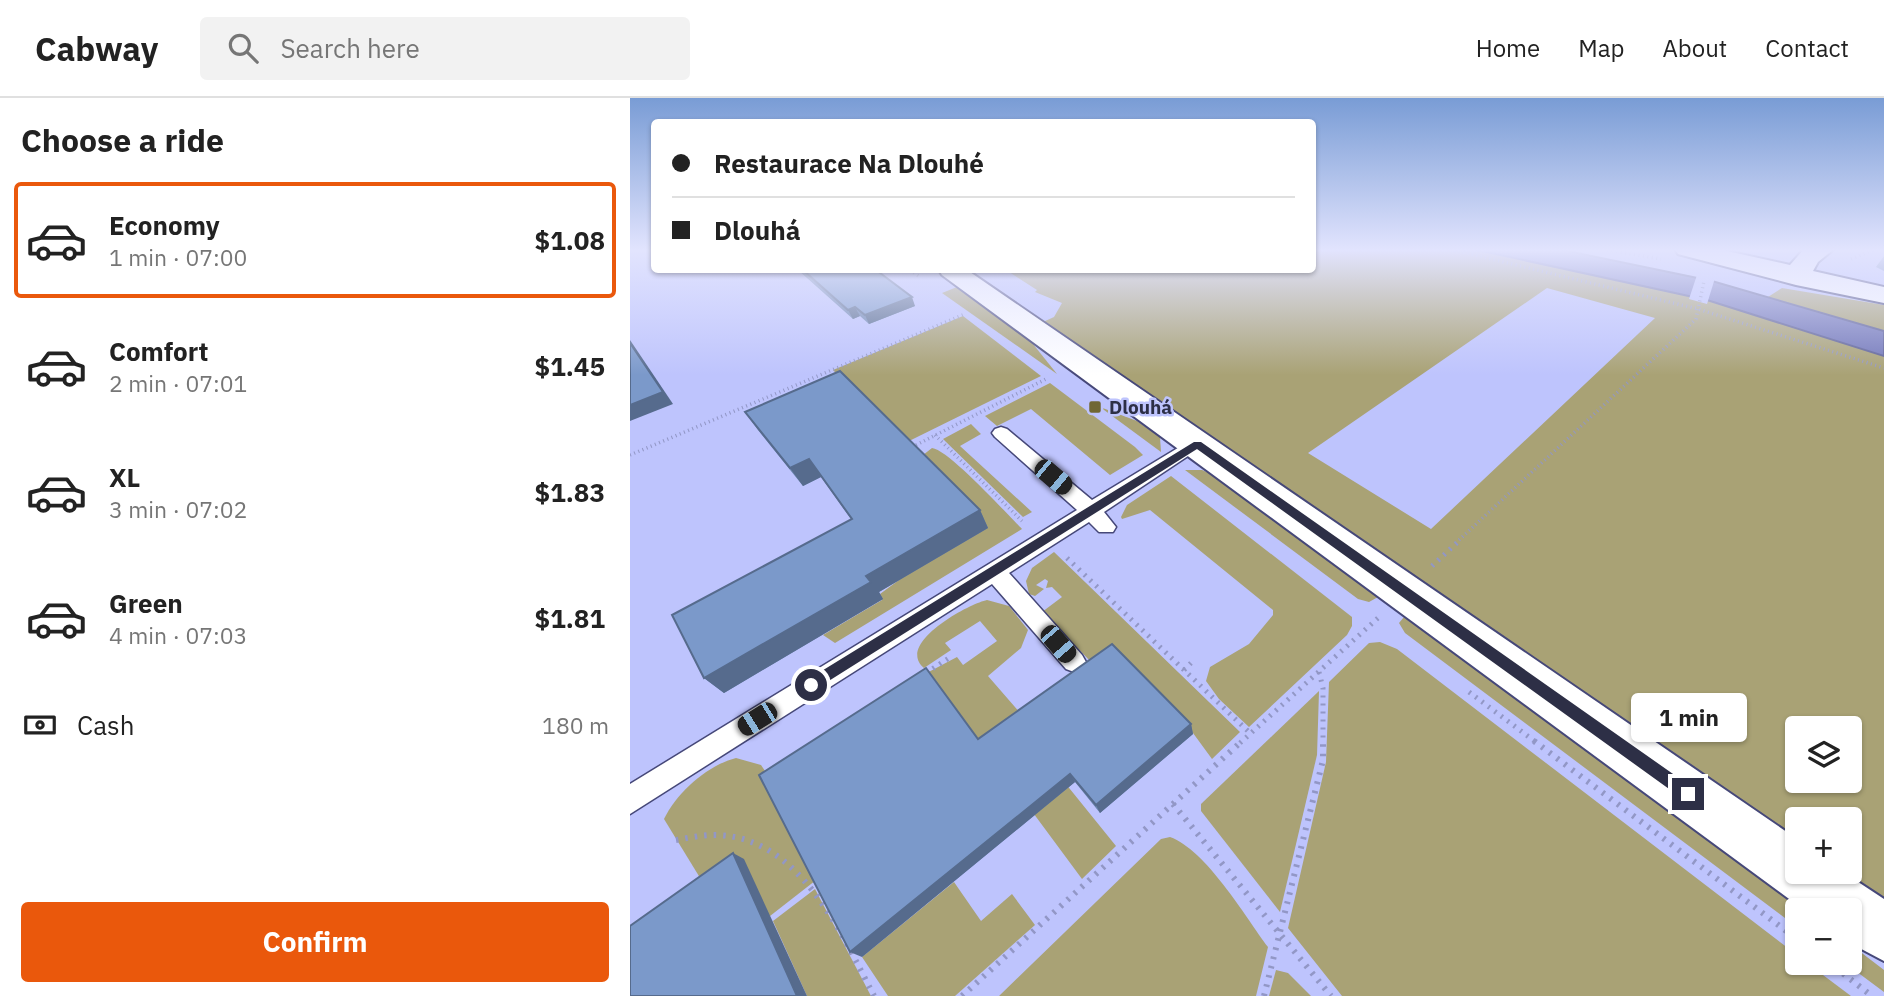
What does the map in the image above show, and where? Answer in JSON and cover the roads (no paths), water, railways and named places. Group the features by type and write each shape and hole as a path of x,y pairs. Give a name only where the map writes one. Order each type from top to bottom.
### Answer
{"street":[{"path":"981,291 1785,862"},
{"path":"1864,291 1884,295"},
{"path":"1815,884 1884,933"}],"lane":[{"path":"1001,433 1098,519"},
{"path":"630,800 995,571 1098,519 1197,444"},
{"path":"995,571 1074,662"}],"water":[{"path":"1665,291 1746,291 1884,331 1884,356 1707,300"}],"place":[{"name":"Dlouhá","path":"1095,407"}]}
